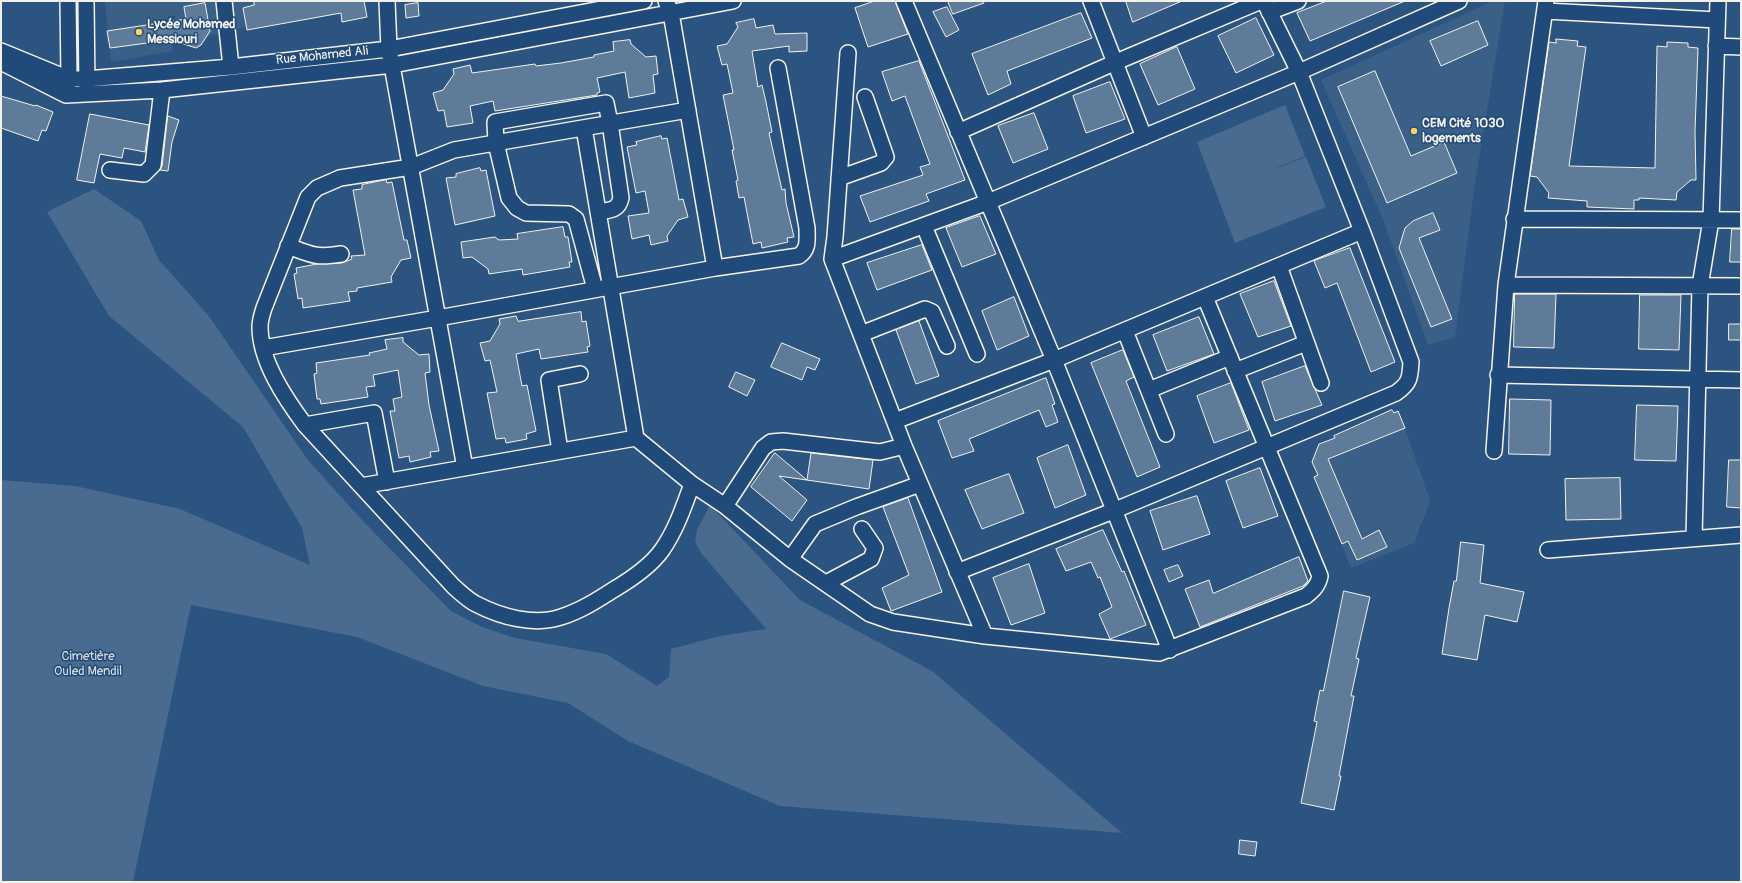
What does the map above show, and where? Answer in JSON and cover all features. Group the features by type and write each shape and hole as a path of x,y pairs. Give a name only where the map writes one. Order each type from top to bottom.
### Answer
{"street":[{"path":"66,95 69,78 68,1"},
{"path":"86,1 86,79 88,95"},
{"path":"224,1 231,67"},
{"path":"387,1 389,49 465,468"},
{"name":"Rue Mohamed Ali","path":"1,51 69,78 86,79 231,67 389,49 644,1"},
{"path":"1,62 66,95 162,90 393,65 669,7 733,1"},
{"path":"904,1 1054,360 1113,511 1170,650"},
{"path":"1091,1 1144,137"},
{"path":"958,132 1116,62 1265,5 1298,1"},
{"path":"832,259 988,202 1299,72 1442,4 1459,1"},
{"path":"1694,538 1699,380 1700,286 1711,220 1718,1"},
{"path":"957,572 1113,511 1396,393 1406,386 1410,376 1411,362 1362,231 1299,72 1265,5"},
{"path":"1494,451 1498,375 1506,285 1514,219 1546,6 1717,20"},
{"path":"669,7 715,268"},
{"path":"1716,46 1741,47"},
{"path":"848,53 832,259 904,446 985,636"},
{"path":"263,348 715,268 800,256 806,252 808,243 807,228 778,68"},
{"path":"110,170 144,174 153,165 162,90"},
{"path":"839,178 881,163 886,157 865,98"},
{"path":"595,289 576,219 569,214 526,213 518,208 509,198 496,143 495,122 606,103 621,198 620,204 615,208 598,212"},
{"path":"688,110 454,150 411,167 340,178 317,188 308,197 264,308 260,325 263,348 273,374 287,401 305,425 454,587 475,603 504,615 522,620 541,621 561,617 591,604 619,587 646,566 661,551 674,531 692,484"},
{"path":"584,128 636,438 692,484 726,506 790,558 870,614 893,622 985,636 1159,653 1306,596 1314,589 1320,576 1205,297"},
{"path":"1514,219 1741,220"},
{"path":"924,226 977,354"},
{"path":"895,421 1054,360 1362,231"},
{"path":"288,246 316,256 326,257 342,254"},
{"path":"1279,266 1321,383"},
{"path":"1506,285 1741,286"},
{"path":"861,334 925,309 932,312 947,346"},
{"path":"1125,331 1166,434"},
{"path":"1149,390 1306,342"},
{"path":"560,451 549,380 580,374"},
{"path":"1498,375 1741,380"},
{"path":"305,425 374,414 386,482"},
{"path":"361,486 636,438"},
{"path":"726,506 763,448 771,442 783,441 880,452 904,446"},
{"path":"790,558 815,524 856,507 920,484"},
{"path":"826,583 871,559 875,548 862,529"},
{"path":"1548,550 1741,535"}],"shaded area":[{"name":"Lycée Mohamed Messiouri","path":"105,1 364,1 367,17 342,22 341,13 247,30 246,27 208,36 201,45 196,48 184,44 179,40 175,16 168,16 173,51 111,62"},
{"name":"CEM Cité 1030 logements","path":"1493,1 1505,1 1475,183 1455,337 1428,345 1384,222 1321,80"},
{"path":"1392,411 1394,413 1398,411 1430,501 1414,543 1351,568 1314,477 1318,475 1312,462 1319,444"}],"green space":[{"path":"1285,105 1305,156 1266,172 1306,157 1326,207 1235,243 1197,142"},
{"name":"Cimetière Ouled Mendil","path":"94,189 141,221 159,260 208,315 308,460 362,520 451,611 482,627 515,638 606,654 657,686 669,677 671,649 720,636 766,629 701,553 695,542 697,530 710,505 800,600 932,671 1122,833 780,806 628,741 568,703 483,686 357,637 191,605 133,882 1,882 1,480 75,486 180,509 310,565 302,528 243,427 109,316 47,212"}],"building":[{"path":"254,1 364,1 367,17 342,22 341,13 247,30 243,8 254,5"},
{"path":"875,1 895,1 908,34 868,47 855,8"},
{"path":"948,1 983,1 984,3 953,14"},
{"path":"1126,1 1182,1 1133,22"},
{"path":"1327,1 1405,1 1310,41 1297,13"},
{"path":"205,3 210,31 201,45 196,48 184,44 177,39 110,48 107,31 186,19 184,7"},
{"path":"418,3 419,16 406,18 405,5"},
{"path":"947,7 959,30 946,37 933,12"},
{"path":"1081,13 1092,38 1007,71 1011,84 988,95 972,54"},
{"path":"1256,18 1274,55 1236,73 1218,36"},
{"path":"754,19 756,28 773,25 775,34 807,33 807,51 789,52 789,46 752,51 758,87 762,85 766,102 772,132 769,133 782,190 785,189 786,203 794,237 787,238 788,242 762,248 761,242 753,244 744,197 739,198 736,181 738,180 732,150 734,150 723,95 733,93 727,64 722,65 717,46 727,44 738,27 736,23"},
{"path":"1478,21 1488,45 1441,66 1430,41"},
{"path":"1556,39 1578,41 1577,46 1586,47 1569,166 1655,168 1657,46 1667,47 1667,42 1688,43 1688,47 1698,48 1695,131 1696,180 1691,180 1677,192 1676,200 1639,198 1639,200 1634,200 1634,209 1587,207 1587,201 1548,198 1549,193 1537,177 1530,176 1549,42 1556,43"},
{"path":"630,40 631,44 646,57 656,56 658,74 653,75 655,93 629,98 625,72 597,78 600,92 597,93 597,95 495,111 493,101 470,106 473,123 447,127 444,110 438,111 433,93 443,90 454,74 453,69 470,65 472,73 535,64 536,66 561,63 594,57 594,55 614,51 613,42"},
{"path":"1177,47 1195,89 1158,105 1140,64"},
{"path":"919,61 965,180 926,194 929,201 870,222 860,196 923,175 920,167 930,164 905,96 892,101 882,72"},
{"path":"1375,71 1411,156 1444,142 1457,173 1387,203 1338,87"},
{"path":"1110,82 1125,119 1086,133 1073,96"},
{"path":"1,96 35,106 36,105 53,112 46,131 42,130 38,141 1,128"},
{"path":"1034,113 1048,149 1013,163 998,126"},
{"path":"90,114 149,125 145,152 124,148 122,158 100,154 94,183 77,180"},
{"path":"168,116 179,120 172,142 168,171 160,170 162,166"},
{"path":"661,136 662,139 667,138 679,200 683,199 688,217 678,220 667,236 668,241 651,245 649,235 632,239 628,216 649,213 645,191 636,193 627,147 637,145 636,142"},
{"path":"480,168 481,171 486,170 495,216 455,225 446,178 456,177 456,174"},
{"path":"386,180 387,183 392,182 404,240 407,240 411,258 401,260 391,277 392,282 357,288 357,291 348,292 350,301 303,308 302,298 298,299 294,274 297,273 296,268 317,264 342,263 352,259 351,256 365,255 353,190 362,189 362,185"},
{"path":"1433,213 1440,230 1419,238 1452,319 1431,327 1399,248 1405,228 1413,221"},
{"path":"980,216 996,254 962,267 946,228"},
{"path":"563,227 565,237 568,237 572,262 569,262 570,267 523,275 522,269 489,274 488,269 472,257 463,258 461,242 495,237 499,240 518,239 517,234"},
{"path":"1732,229 1741,229 1741,262 1730,262"},
{"path":"922,245 932,270 877,290 867,263"},
{"path":"1350,248 1395,362 1371,372 1337,283 1325,288 1314,261"},
{"path":"1274,281 1291,326 1258,337 1240,294"},
{"path":"1515,294 1556,294 1554,348 1514,347"},
{"path":"1640,295 1681,295 1679,350 1639,349"},
{"path":"1014,297 1029,336 997,350 982,311"},
{"path":"581,312 582,322 586,321 590,346 587,347 588,352 541,359 539,349 516,354 522,386 527,385 536,431 526,434 527,439 506,443 505,438 496,439 487,393 497,392 490,360 485,361 480,343 490,341 500,324 499,319 516,316 518,321"},
{"path":"1199,317 1214,354 1167,371 1153,335"},
{"path":"919,321 939,376 916,384 896,330"},
{"path":"1729,324 1741,324 1741,340 1729,340"},
{"path":"403,338 403,342 419,355 429,354 430,372 425,373 429,405 439,451 430,452 431,457 410,462 409,456 399,458 390,411 395,411 393,399 402,397 398,370 373,375 375,386 366,387 368,397 321,404 320,399 317,399 314,374 317,373 316,363 370,355 369,353 387,349 385,340"},
{"path":"782,343 820,359 815,370 807,367 802,380 771,367"},
{"path":"1123,350 1134,377 1126,381 1160,467 1137,477 1091,363"},
{"path":"1305,366 1322,405 1275,421 1262,382"},
{"path":"736,372 755,380 747,396 729,387"},
{"path":"1046,378 1055,404 1052,405 1058,422 1046,427 1039,410 969,439 974,451 952,458 938,421"},
{"path":"1231,383 1249,430 1214,443 1197,396"},
{"path":"1510,399 1551,400 1550,455 1509,454"},
{"path":"1637,405 1678,406 1676,461 1635,460"},
{"path":"1392,410 1394,413 1398,411 1405,428 1328,459 1362,539 1379,530 1387,547 1357,560 1348,541 1342,544 1314,477 1318,475 1312,462 1319,444 1335,438 1334,436"},
{"path":"1068,445 1086,495 1055,508 1037,458"},
{"path":"775,453 807,480 811,453 873,460 869,489 779,476 807,500 792,521 751,487"},
{"path":"1729,460 1741,460 1741,508 1727,507"},
{"path":"1260,468 1278,516 1243,528 1226,481"},
{"path":"1009,474 1024,513 982,529 965,490"},
{"path":"1620,478 1621,519 1566,520 1565,479"},
{"path":"1197,496 1210,534 1163,550 1150,511"},
{"path":"908,498 942,592 891,611 882,588 909,575 883,507"},
{"path":"1103,530 1122,572 1124,571 1146,625 1110,639 1099,614 1112,607 1100,577 1098,578 1091,562 1066,571 1056,549"},
{"path":"1461,542 1484,545 1480,583 1524,592 1517,622 1485,615 1477,660 1442,654 1454,581 1456,581"},
{"path":"1299,557 1308,581 1303,586 1200,627 1185,589 1209,580 1213,593"},
{"path":"1029,564 1045,613 1011,625 993,578"},
{"path":"1178,565 1183,576 1169,582 1164,570"},
{"path":"1344,591 1370,597 1356,658 1359,659 1351,696 1354,696 1334,810 1301,803 1317,722 1314,721 1320,690 1323,691"},
{"path":"1240,840 1257,842 1255,856 1239,854"}],"place":[{"name":"Lycée Mohamed Messiouri","path":"139,32"},
{"name":"CEM Cité 1030 logements","path":"1414,131"}]}
